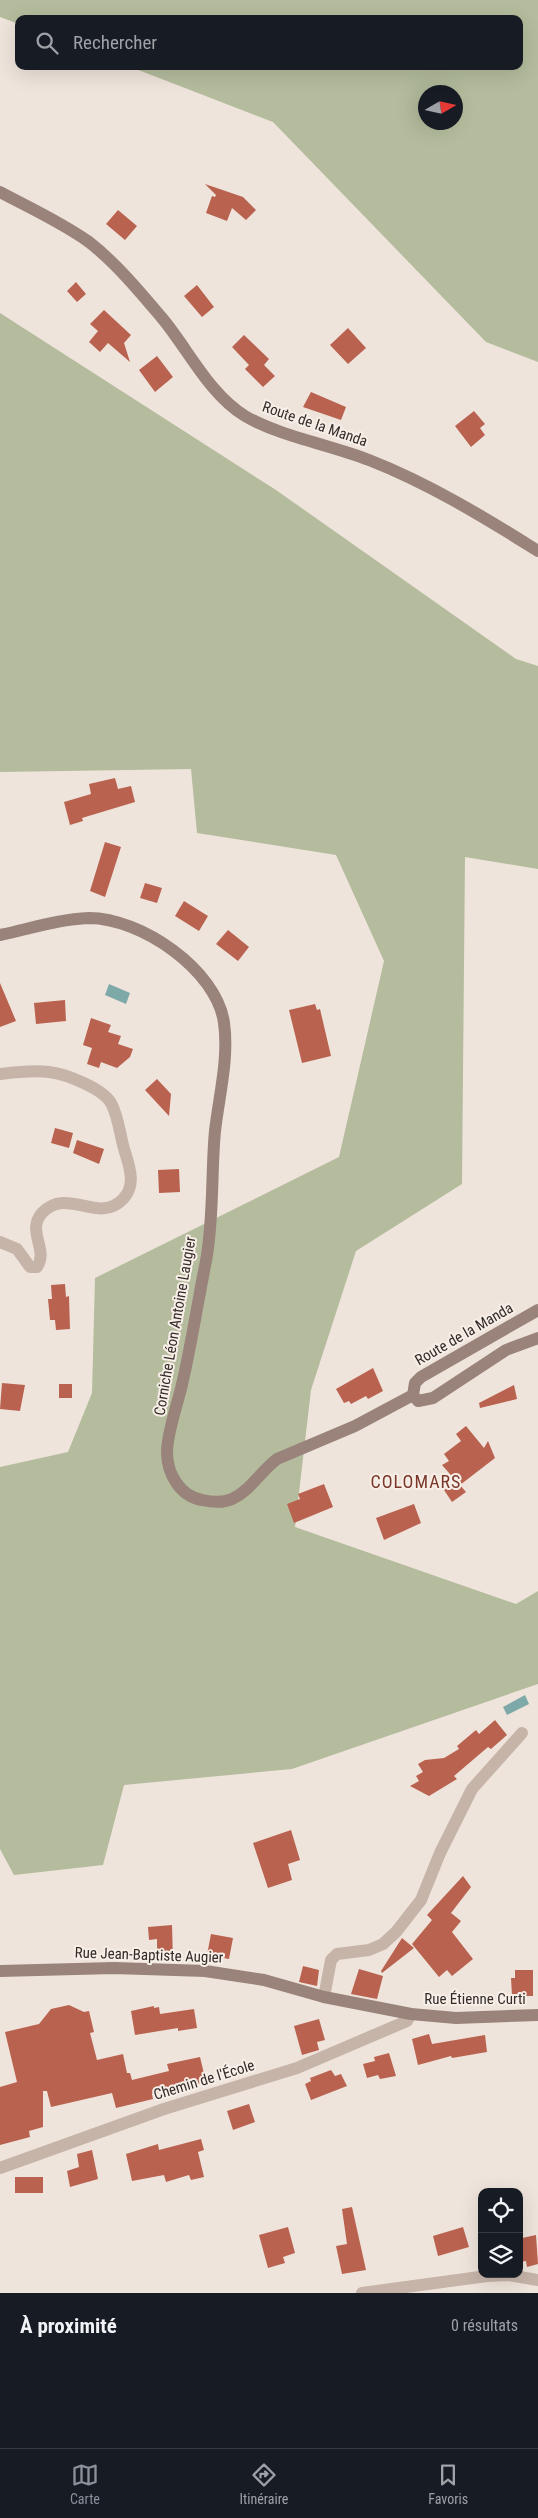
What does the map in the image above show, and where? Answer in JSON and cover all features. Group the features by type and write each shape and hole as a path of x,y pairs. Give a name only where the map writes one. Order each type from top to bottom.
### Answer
{"main road":[{"name":"Route de la Manda","path":"0,192 64,226 89,243 105,257 161,316 210,382 244,415 263,424 370,460 487,519 538,551"},
{"name":"Corniche Léon Antoine Laugier","path":"0,935 66,920 92,918 130,926 155,939 198,972 211,987 222,1012 225,1037 214,1138 206,1258 184,1377 167,1452 170,1472 180,1489 195,1499 213,1503 231,1500 244,1491 266,1467 277,1460 354,1426 412,1395"},
{"name":"Route de la Manda","path":"412,1395 415,1383 420,1377 538,1310"},
{"path":"412,1395 422,1402 433,1398 506,1350 538,1338"},
{"name":"Rue Jean-Baptiste Augier","path":"0,1971 114,1968 205,1971 264,1980 324,1997 411,2014"},
{"name":"Rue Étienne Curti","path":"411,2014 456,2018 538,2015"}],"street":[{"path":"0,1074 50,1072 79,1081 102,1093 112,1104 132,1177 128,1191 114,1205 96,1210 67,1201 54,1205 43,1212 35,1227 40,1257 37,1267 30,1267 16,1249 0,1242"},
{"path":"324,1997 332,1960 337,1954 370,1950 383,1944 396,1932 421,1900 436,1861 472,1789 522,1733"},
{"name":"Chemin de l'École","path":"0,2168 138,2118 296,2068 372,2038 407,2021 411,2014"},
{"path":"362,2293 487,2276 508,2275 538,2280"}],"green space":[{"path":"0,0 538,0 538,362 486,342 273,122 138,70 523,70 523,15 15,15 15,23 0,17"},
{"path":"0,313 276,490 516,659 538,666 538,869 465,857 462,1184 356,1251 311,1390 295,1527 516,1604 538,1591 538,1684 292,1769 124,1785 103,1865 14,1875 0,1849 0,1467 68,1452 92,1393 95,1278 339,1157 384,961 336,855 197,833 191,769 0,772"}],"water":[{"path":"109,984 130,993 126,1004 105,995"},
{"path":"525,1695 529,1704 507,1715 503,1707"}],"building":[{"path":"205,184 243,197 256,210 246,220 232,208 227,221 206,213 212,196 215,197 216,195"},
{"path":"118,210 137,226 125,240 106,224"},
{"path":"76,282 86,294 77,302 67,291"},
{"path":"197,285 214,307 202,317 184,296"},
{"path":"104,310 131,335 124,343 130,362 108,343 100,352 89,342 98,331 90,324"},
{"path":"348,328 366,348 348,364 330,345"},
{"path":"244,335 269,359 264,365 275,376 263,387 245,369 249,365 232,347"},
{"path":"157,356 173,377 155,392 139,370"},
{"path":"311,392 346,407 341,420 303,407"},
{"path":"474,411 485,424 480,428 485,435 471,447 455,426"},
{"path":"115,778 118,789 131,786 135,802 82,818 83,821 70,825 64,802 91,794 89,784"},
{"path":"105,842 121,847 105,897 90,891"},
{"path":"145,883 162,888 157,903 140,898"},
{"path":"184,901 208,916 199,931 175,916"},
{"path":"228,930 249,947 238,961 216,944"},
{"path":"0,983 16,1021 0,1027"},
{"path":"65,1000 66,1021 36,1024 34,1003"},
{"path":"315,1004 317,1010 320,1009 331,1056 302,1063 289,1010"},
{"path":"91,1018 111,1025 108,1032 121,1036 118,1044 133,1049 130,1057 117,1068 101,1062 99,1068 87,1064 92,1048 83,1045"},
{"path":"157,1079 171,1094 169,1116 145,1090"},
{"path":"55,1128 73,1133 69,1148 51,1143"},
{"path":"77,1140 104,1149 99,1164 73,1153"},
{"path":"179,1169 180,1192 159,1193 158,1170"},
{"path":"65,1284 66,1297 69,1296 70,1329 56,1330 55,1320 50,1320 48,1299 52,1299 51,1285"},
{"path":"373,1368 383,1391 368,1399 366,1396 351,1404 349,1401 344,1403 336,1389"},
{"path":"2,1383 25,1385 20,1411 0,1409"},
{"path":"59,1384 72,1384 72,1398 59,1398"},
{"path":"514,1385 517,1399 480,1408 479,1403"},
{"path":"466,1426 484,1448 488,1441 495,1458 460,1485 466,1492 452,1502 444,1490 456,1481 442,1465 449,1461 444,1454 461,1441 456,1434"},
{"path":"324,1484 333,1507 294,1523 287,1504 300,1499 298,1494"},
{"path":"414,1504 421,1523 384,1540 376,1518"},
{"path":"495,1720 507,1735 491,1749 488,1747 454,1776 457,1779 429,1796 410,1786 419,1781 416,1776 423,1772 418,1764 425,1760 444,1758 459,1749 457,1746 476,1730 479,1734"},
{"path":"291,1830 300,1860 288,1864 292,1880 268,1888 253,1843"},
{"path":"463,1876 471,1887 451,1913 461,1921 452,1932 473,1959 452,1976 447,1970 439,1977 412,1944 432,1920 427,1915"},
{"path":"172,1925 173,1961 157,1961 157,1939 149,1940 148,1927"},
{"path":"211,1934 233,1938 229,1959 207,1955"},
{"path":"402,1938 414,1948 382,1973 381,1971"},
{"path":"303,1966 319,1970 317,1986 299,1982"},
{"path":"359,1969 383,1976 377,1999 351,1994"},
{"path":"515,1970 533,1970 533,1996 512,1996 511,1978 515,1978"},
{"path":"69,2005 84,2012 89,2011 94,2032 90,2033 97,2060 123,2054 127,2073 130,2073 132,2080 169,2071 167,2064 200,2057 206,2082 152,2094 153,2099 116,2108 112,2093 51,2107 47,2091 43,2091 43,2127 29,2131 30,2137 0,2145 0,2087 17,2082 5,2032 39,2024 51,2009"},
{"path":"154,2006 154,2008 159,2007 160,2014 194,2009 197,2028 178,2031 178,2028 135,2035 131,2011"},
{"path":"319,2019 325,2040 317,2042 319,2050 302,2055 294,2026"},
{"path":"429,2034 432,2044 485,2035 487,2052 452,2058 451,2056 418,2065 412,2039"},
{"path":"389,2053 396,2076 380,2079 378,2075 367,2078 363,2064 375,2061 374,2057"},
{"path":"331,2070 335,2076 341,2074 347,2086 311,2100 305,2084 311,2081 310,2078"},
{"path":"249,2104 255,2122 233,2130 227,2111"},
{"path":"201,2139 204,2150 198,2152 204,2177 191,2180 189,2175 166,2182 164,2175 132,2181 126,2154 158,2144 159,2150"},
{"path":"92,2150 98,2179 70,2187 67,2171 79,2167 77,2154"},
{"path":"15,2177 43,2177 43,2193 15,2193"},
{"path":"352,2207 366,2270 342,2274 336,2246 347,2244 342,2209"},
{"path":"288,2227 295,2253 283,2257 285,2263 268,2268 259,2235"},
{"path":"463,2227 469,2247 438,2256 433,2236"},
{"path":"536,2235 538,2264 527,2267 526,2261 523,2261 523,2238"}],"district":[{"name":"COLOMARS","path":"416,1482"}]}
